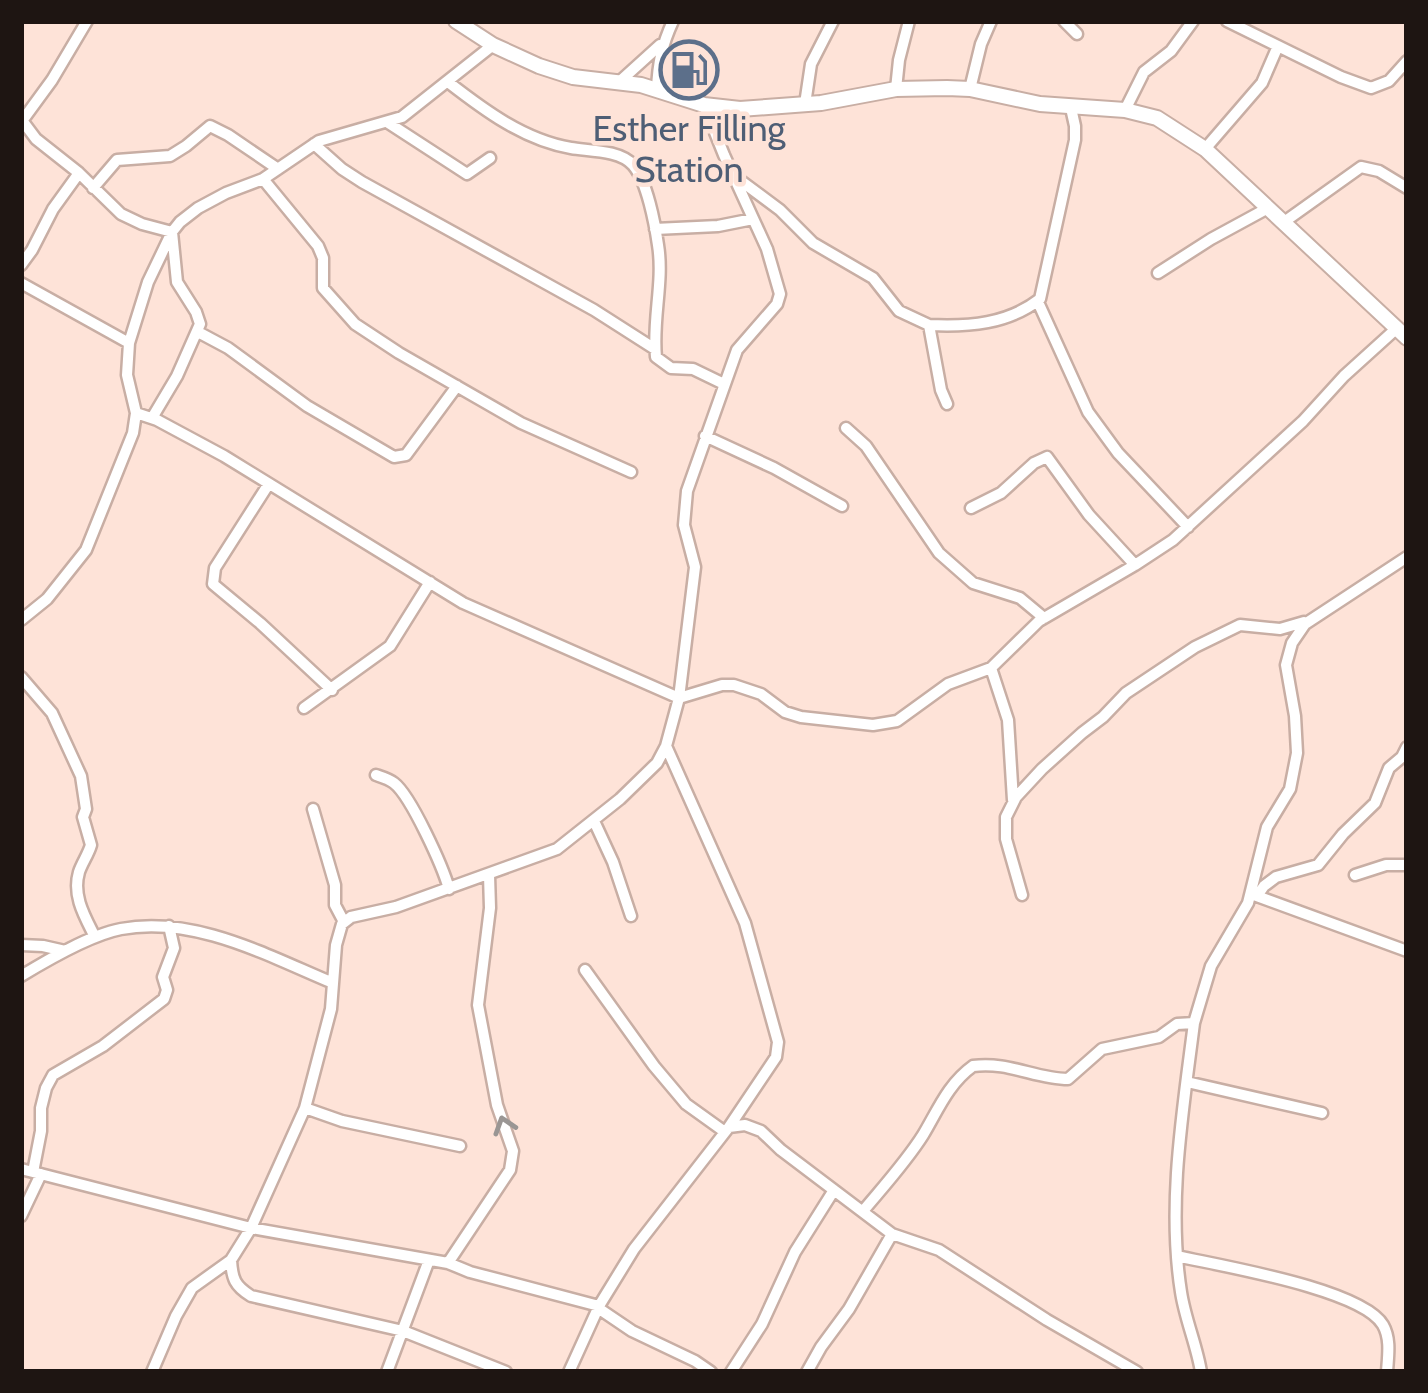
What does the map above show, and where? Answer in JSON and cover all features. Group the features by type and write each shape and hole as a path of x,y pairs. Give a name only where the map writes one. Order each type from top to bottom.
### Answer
{"street":[{"path":"87,21 23,126 123,216 172,232"},
{"path":"136,413 224,456 484,614 679,698 734,685 761,694 801,718 887,724 908,715 948,684 991,668 1031,627 1135,566 1188,527 1402,333 1205,149 1166,121 1124,110 1071,108 970,89 896,89 740,109 704,105 641,85 573,77 517,57 456,21"},
{"path":"657,90 662,43 673,21"},
{"path":"805,104 811,64 832,21"},
{"path":"896,89 898,59 909,21"},
{"path":"970,89 991,21"},
{"path":"1064,21 1077,34"},
{"path":"1124,110 1144,72 1171,51 1192,21"},
{"path":"1226,21 1371,88 1389,81 1407,62"},
{"path":"618,83 662,43"},
{"path":"21,620 47,599 86,550 133,434 136,413 127,381 129,343 148,282 172,232 197,208 263,179 314,144 407,113 493,45"},
{"path":"1205,149 1262,83 1278,46"},
{"path":"448,82 503,121 549,142 628,160 640,178 655,229 660,281 656,357 669,367 694,369 724,383"},
{"path":"152,1372 192,1288 231,1260 251,1228 305,1108 331,1009 336,945 344,922 557,849 657,763 666,746 679,698 694,567 683,511 704,436 740,345 779,301 775,274 704,105"},
{"path":"732,174 780,210 813,243 873,278 899,311 929,325 994,322 1038,302 1042,293 1075,140 1071,108"},
{"path":"387,122 467,174 490,158"},
{"path":"94,188 117,160 170,156 210,126 278,169"},
{"path":"314,144 350,175 594,310 655,349"},
{"path":"1284,222 1361,167 1379,171 1407,188"},
{"path":"23,257 79,172"},
{"path":"263,179 318,246 322,285 356,324 551,437 631,472"},
{"path":"1158,273 1268,208"},
{"path":"655,229 753,219"},
{"path":"152,418 198,332 198,316 177,282 172,232"},
{"path":"21,284 129,343"},
{"path":"1038,302 1088,412 1118,453 1188,527"},
{"path":"929,325 947,404"},
{"path":"198,332 228,347 307,406 394,457 406,454 457,386"},
{"path":"846,428 866,446 939,553 973,583 1020,598 1044,618"},
{"path":"704,436 842,506"},
{"path":"971,508 1001,494 1047,457 1089,515 1135,566"},
{"path":"268,485 215,568 213,584 332,690"},
{"path":"1254,895 1268,826 1288,794 1295,764 1295,716 1287,660 1296,636 1312,619 1407,557"},
{"path":"304,708 390,646 430,583"},
{"path":"1022,895 1006,839 1006,818 1013,802 1042,770 1126,693 1195,647 1240,625 1280,629 1312,619"},
{"path":"991,668 1008,720 1013,802"},
{"path":"21,676 52,713 82,776 83,817 91,845 76,889 95,938"},
{"path":"568,1372 634,1249 776,1057 778,1042 745,923 666,746"},
{"path":"1202,1371 1181,1294 1177,1180 1194,1023 1211,966 1254,895 1276,877 1318,865 1375,803 1389,768 1407,747"},
{"path":"376,775 395,783 404,794 438,857 449,889"},
{"path":"313,808 335,905 344,922"},
{"path":"594,821 631,916"},
{"path":"1354,875 1386,865 1407,865"},
{"path":"448,1263 513,1162 478,1005 490,908 489,874"},
{"path":"1254,895 1407,951"},
{"path":"21,1216 46,1088 53,1075 103,1046 164,999 163,977 174,948 169,926"},
{"path":"21,976 95,938 136,927 169,926 245,946 333,983"},
{"path":"21,945 68,952"},
{"path":"585,970 686,1104 727,1129 746,1125 761,1131 892,1234 939,1250 1137,1372"},
{"path":"863,1211 924,1134 952,1087 974,1066 1009,1067 1069,1079 1102,1049 1159,1036 1177,1024 1194,1023"},
{"path":"1187,1082 1322,1113"},
{"path":"305,1108 342,1121 460,1146"},
{"path":"31,1172 251,1228 448,1263 599,1307 711,1372"},
{"path":"731,1372 834,1190"},
{"path":"807,1372 892,1234"},
{"path":"1177,1256 1322,1290 1367,1308 1386,1331 1387,1372"},
{"path":"231,1260 237,1287 251,1296 403,1331 506,1372"},
{"path":"387,1372 429,1260"}],"place":[{"name":"Esther Filling Station","path":"689,70"}]}
